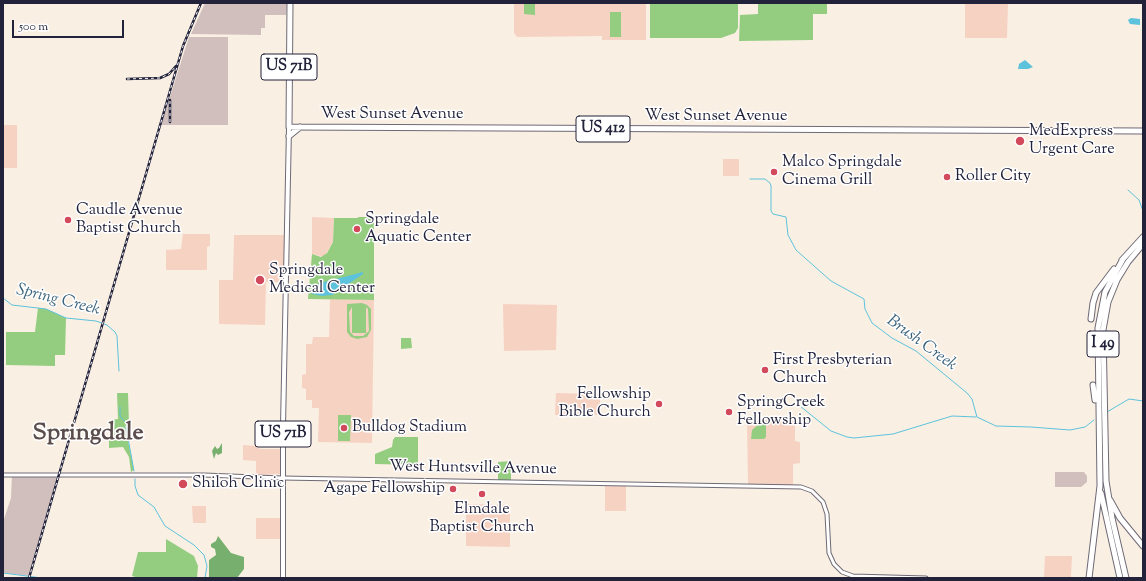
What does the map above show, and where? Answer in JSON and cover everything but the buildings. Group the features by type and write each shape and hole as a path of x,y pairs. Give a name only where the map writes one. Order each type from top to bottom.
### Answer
{"highway":[{"name":"US 71B","path":"289,127 290,4"},
{"name":"West Sunset Avenue","path":"289,127 1143,131"},
{"path":"289,136 300,127"},
{"name":"I 49","path":"1120,578 1100,486 1098,333 1100,313 1108,285 1123,258 1143,237"},
{"name":"I 49","path":"1126,578 1107,490 1104,436 1103,336 1105,317 1117,280 1128,262 1143,244"},
{"path":"1092,319 1092,303 1097,290 1123,258"},
{"path":"1093,385 1098,410"},
{"path":"1086,578 1090,576 1100,486"},
{"path":"1107,490 1116,512 1143,546"}],"main road":[{"name":"US 71B","path":"283,578 282,478 289,127"},
{"name":"West Huntsville Avenue","path":"3,475 204,475 282,478 795,486 807,488 816,494 823,502 827,514 829,553 834,564 842,572 854,576 926,578"}],"shaded area":[{"path":"205,3 287,3 286,15 265,15 265,28 261,28 261,35 191,34"},
{"path":"514,3 646,3 646,40 602,40 602,36 517,37 514,33"},
{"path":"965,3 1008,3 1007,38 965,38"},
{"path":"189,37 228,37 228,125 161,125"},
{"path":"3,125 17,125 17,168 3,168"},
{"path":"723,159 739,159 739,176 723,176"},
{"path":"312,217 334,218 333,242 324,257 312,254"},
{"path":"183,234 210,234 210,246 207,247 207,270 166,270 166,250 181,249"},
{"name":"Springdale Medical Center","path":"234,235 288,235 287,282 266,282 265,325 219,324 219,280 233,280"},
{"path":"330,299 374,300 372,443 318,442 319,408 312,408 312,400 306,400 306,389 302,388 302,375 306,374 306,344 312,344 313,337 329,337"},
{"path":"503,304 557,305 556,350 504,351"},
{"path":"556,393 600,394 600,415 555,415"},
{"path":"747,420 795,421 795,441 800,442 800,463 793,464 793,486 748,485"},
{"path":"243,445 256,446 260,449 283,449 282,474 256,475 256,461 243,460"},
{"path":"1055,472 1084,472 1087,476 1087,482 1081,487 1055,487"},
{"path":"12,475 59,475 30,576 3,573 3,522 11,498"},
{"path":"605,486 626,486 626,511 605,511"},
{"path":"466,504 510,505 510,547 466,546"},
{"path":"192,506 206,506 206,523 193,523"},
{"path":"256,518 280,518 280,539 256,539"},
{"path":"1045,556 1072,556 1071,577 1044,577"}],"green space":[{"path":"524,3 535,3 535,15 524,14"},
{"path":"650,3 738,3 738,28 735,33 721,38 650,38"},
{"path":"758,3 827,3 827,14 813,14 813,40 739,41 740,15 758,14"},
{"path":"610,12 621,12 621,37 610,37"},
{"path":"374,217 374,300 308,299 312,254 321,257 327,253 333,242 334,218"},
{"path":"362,303 371,309 371,330 367,337 357,339 351,337 347,332 347,304","holes":["352,307 352,333 366,333 366,307 368,309 369,331 363,336 354,336 350,332 349,312"]},
{"path":"38,308 46,309 66,318 65,355 55,355 55,366 6,365 6,332 35,332"},
{"path":"401,338 411,338 412,348 401,349"},
{"path":"117,393 128,393 129,425 125,426 134,470 131,472 129,457 123,447 109,448 109,427 111,426 111,420 118,419"},
{"name":"Bulldog Stadium","path":"338,415 351,415 350,441 338,441"},
{"path":"760,423 766,423 766,437 764,439 751,439 752,430"},
{"path":"395,437 418,437 418,465 375,464 375,454 392,447"},
{"path":"222,443 222,453 218,455 216,453 214,459 212,451 215,446 217,449 219,448"},
{"path":"511,461 511,480 498,480 498,462"},
{"path":"218,536 231,553 244,557 244,569 237,578 209,578 209,560 216,555 215,549 211,547 211,544 216,541"},
{"path":"166,539 194,556 198,566 197,578 139,578 132,576 138,552 166,552"}],"water":[{"path":"1131,18 1140,19 1140,25 1130,24 1128,20"},
{"path":"1025,60 1033,67 1028,69 1018,69 1019,64"},
{"path":"363,272 363,274 332,295 322,296 312,294 311,290 320,283"}],"waterway":[{"name":"Brush Creek","path":"750,179 765,179 770,183 771,211 773,214 786,217 788,235 796,250 831,281 864,299 865,309 872,323 892,338 916,351 967,393 972,399 977,417 996,426 1070,430 1085,427 1094,420"},
{"path":"1128,190 1139,200 1143,211"},
{"name":"Spring Creek","path":"3,298 12,305 46,309 66,318 96,321 107,325 115,332 117,336 119,371"},
{"name":"Brush Creek","path":"1107,412 1129,399 1143,401"},
{"path":"800,406 831,431 854,438 893,434 952,416 976,417"},
{"name":"Spring Creek","path":"120,407 120,416 124,421"},
{"name":"Spring Creek","path":"126,427 134,471"},
{"name":"Spring Creek","path":"135,479 135,486 138,495 154,507 165,526 194,545 204,555 207,566 205,578"},
{"path":"3,573 42,578"}],"railway":[{"path":"29,578 183,46 201,3"},
{"path":"127,79 160,78 169,74 176,66"},
{"path":"170,100 170,122"}],"place":[{"name":"MedExpress Urgent Care","path":"1020,141"},
{"name":"Malco Springdale Cinema Grill","path":"774,172"},
{"name":"Roller City","path":"947,177"},
{"name":"Caudle Avenue Baptist Church","path":"68,220"},
{"name":"Springdale Aquatic Center","path":"357,229"},
{"name":"Springdale Medical Center","path":"260,280"},
{"name":"First Presbyterian Church","path":"765,370"},
{"name":"Fellowship Bible Church","path":"659,404"},
{"name":"SpringCreek Fellowship","path":"729,412"},
{"name":"Bulldog Stadium","path":"344,428"},
{"name":"Shiloh Clinic","path":"183,484"},
{"name":"Agape Fellowship","path":"453,489"},
{"name":"Elmdale Baptist Church","path":"482,494"}],"district":[{"name":"Springdale","path":"88,435"}]}
